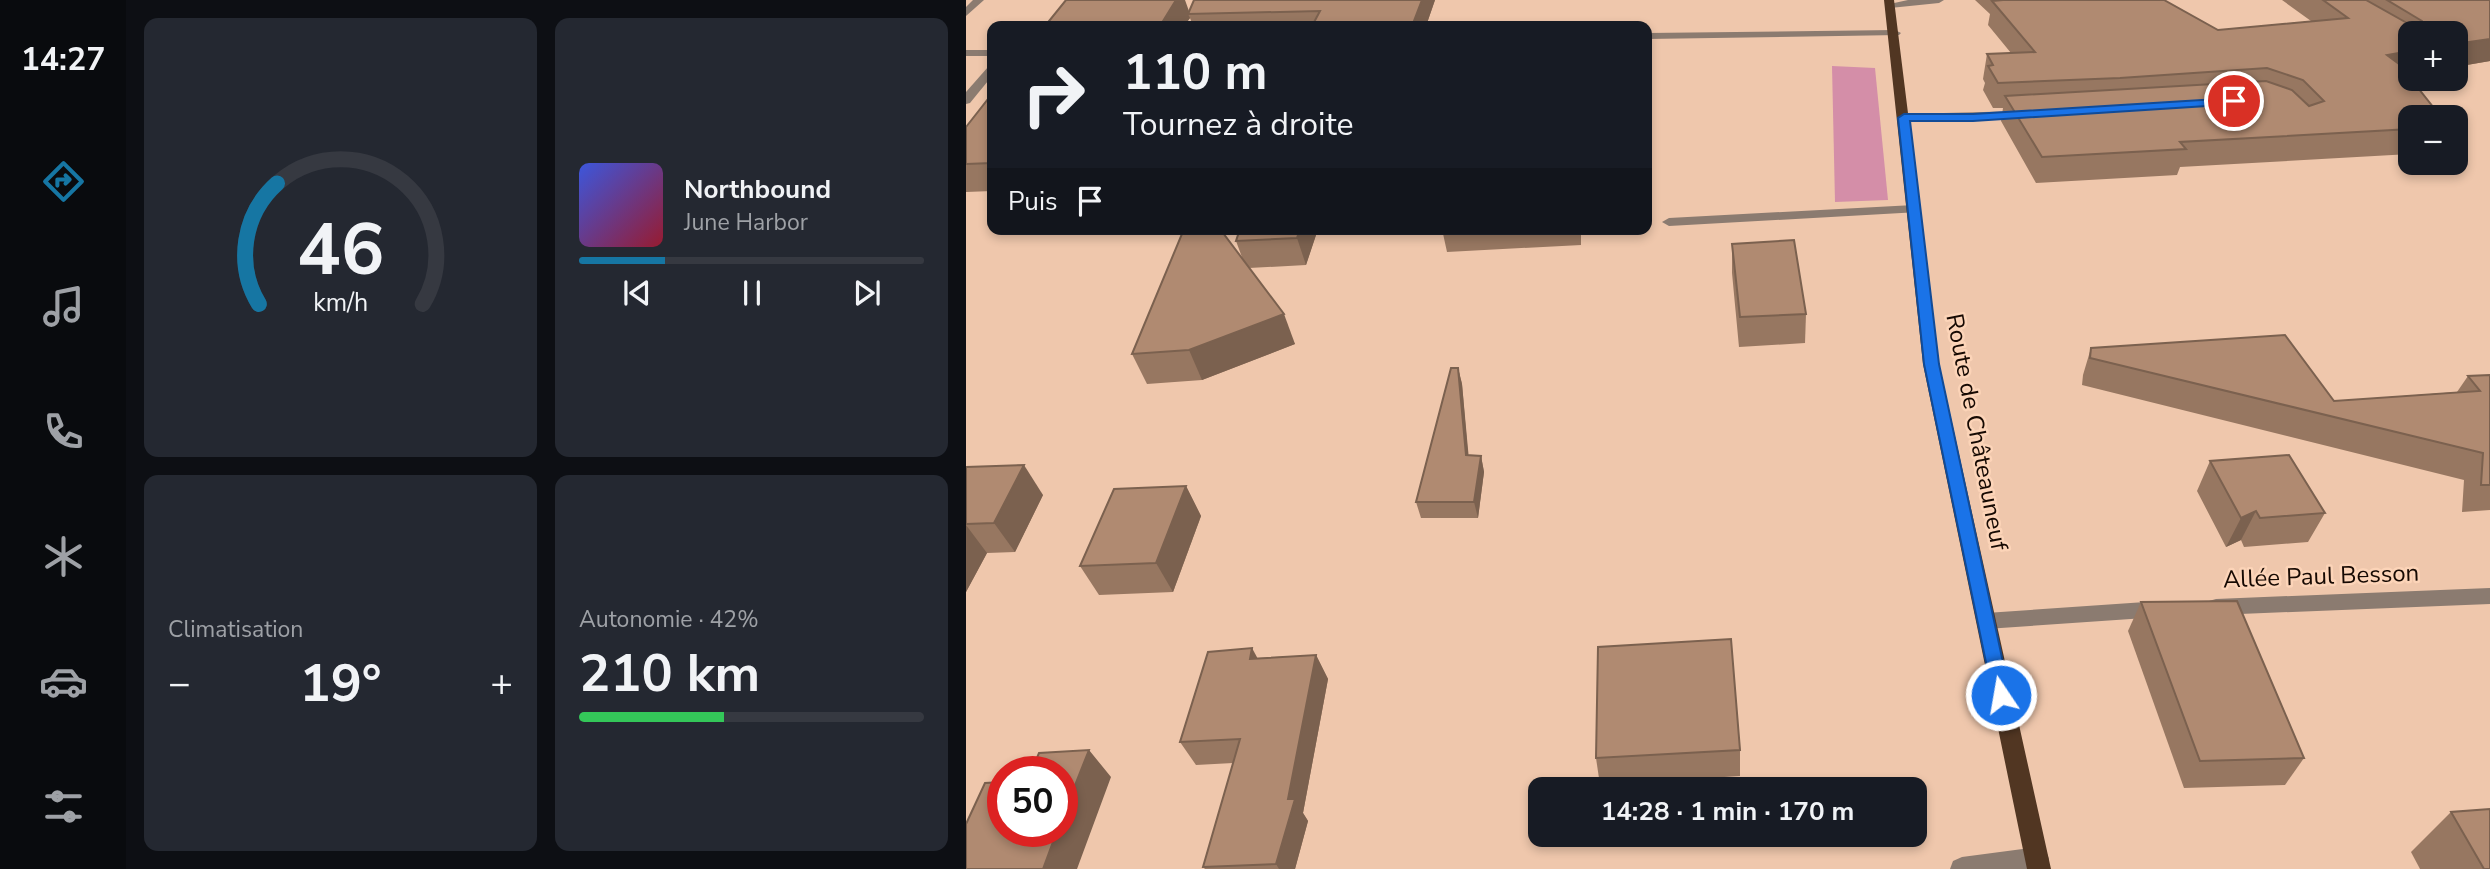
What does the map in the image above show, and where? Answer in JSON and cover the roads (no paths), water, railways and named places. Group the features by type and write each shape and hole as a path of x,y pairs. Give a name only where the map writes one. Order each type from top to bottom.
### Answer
{"main road":[{"name":"Route de Châteauneuf","path":"1890,3 1931,364 2038,864"}],"street":[{"path":"966,13 978,0"},
{"path":"1890,3 1939,0"},
{"path":"1652,36 1895,33"},
{"path":"966,53 987,53"},
{"path":"966,100 987,75"},
{"path":"1904,118 2043,114"},
{"path":"1669,222 1914,209"},
{"name":"Allée Paul Besson","path":"2202,607 2490,596"},
{"path":"1986,621 2174,608"},
{"path":"1962,869 2038,864"}]}
